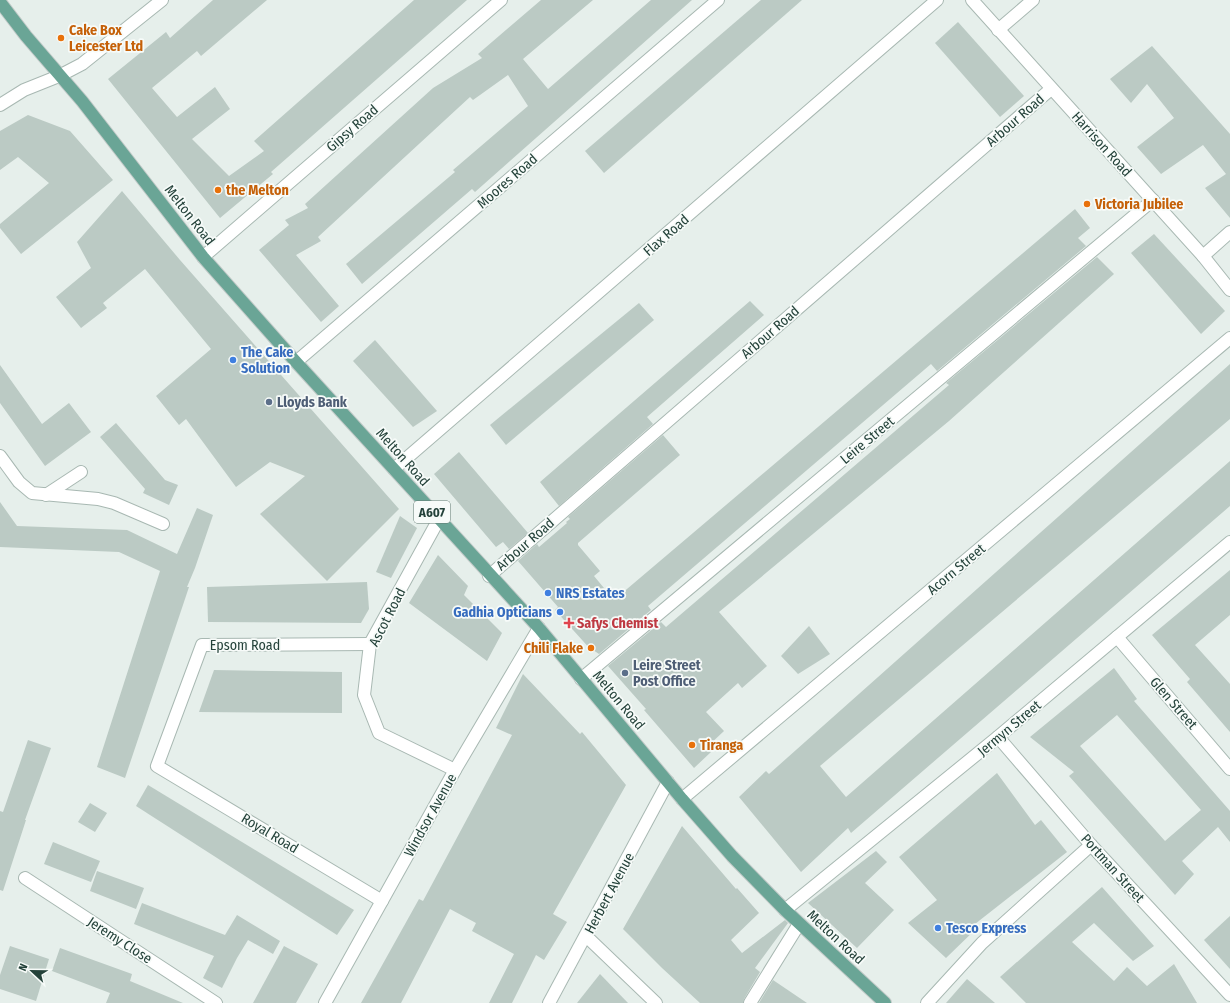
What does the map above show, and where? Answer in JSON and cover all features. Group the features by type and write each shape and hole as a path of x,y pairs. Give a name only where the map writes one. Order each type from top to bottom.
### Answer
{"main road":[{"name":"Melton Road","path":"0,2 26,36 82,101 203,257 489,576 539,628 682,799 732,856 799,924 885,1003"}],"street":[{"path":"0,104 24,90 60,76 82,64 162,0"},
{"name":"Gipsy Road","path":"203,257 500,0"},
{"name":"Moores Road","path":"296,362 718,0"},
{"name":"Flax Road","path":"394,470 937,0"},
{"name":"Harrison Road","path":"972,0 1203,256 1230,290"},
{"path":"998,30 1033,0"},
{"name":"Arbour Road","path":"489,576 1051,89"},
{"name":"Leire Street","path":"581,679 1153,200"},
{"path":"1203,256 1230,232"},
{"name":"Acorn Street","path":"682,799 1230,338"},
{"path":"0,456 19,482 32,493 114,503 163,524"},
{"path":"46,495 81,472"},
{"name":"Ascot Road","path":"439,520 370,644 364,694 379,733 455,770"},
{"name":"Jermyn Street","path":"785,910 998,737 1230,542"},
{"name":"Windsor Avenue","path":"325,1003 455,770 539,628"},
{"name":"Glen Street","path":"1117,637 1230,769"},
{"name":"Epsom Road","path":"157,766 202,645 370,644"},
{"name":"Portman Street","path":"998,737 1091,844 1230,996"},
{"name":"Royal Road","path":"157,766 382,901"},
{"name":"Herbert Avenue","path":"549,1003 668,782"},
{"path":"927,1003 982,943 1091,844"},
{"name":"Jeremy Close","path":"25,878 216,1003"},
{"path":"750,1003 799,924"},
{"path":"586,936 656,1003"},
{"path":"1221,1003 1230,996"}],"building":[{"path":"213,0 267,0 201,56 197,51 152,88 177,117 215,87 230,109 192,139 229,176 264,151 254,141 414,0 467,0 271,172 273,174 220,218 108,79 166,32 170,38"},
{"path":"541,0 593,0 523,59 548,89 651,0 692,0 475,192 472,189 362,284 346,264 455,172 453,170 528,106 508,75 473,100 470,97 318,237 321,241 296,255 339,306 321,322 259,250 289,225 285,220 308,208 305,204 433,88 482,58 478,54"},
{"path":"761,0 802,0 604,173 585,151"},
{"path":"958,22 1024,96 1000,117 935,43"},
{"path":"1152,46 1230,134 1230,218 1205,188 1226,174 1203,145 1161,174 1137,147 1174,118 1147,84 1131,103 1110,79"},
{"path":"28,115 70,131 113,180 21,254 0,228 0,224 49,183 18,157 0,170 0,131"},
{"path":"122,191 180,260 399,509 327,581 260,514 305,476 270,462 236,487 186,419 179,425 156,396 211,349 145,269 103,303 107,308 81,328 56,297 91,268 77,242"},
{"path":"1075,209 1090,228 1078,238 1086,246 937,371 931,364 648,606 651,610 599,654 593,650 592,651 555,610 558,607 518,561 537,544 539,547 567,523 566,522 570,519 568,517 663,435 680,455 578,543 578,545 600,571 594,576 614,600"},
{"path":"1154,234 1225,311 1201,334 1131,253"},
{"path":"1097,257 1114,274 949,421 719,612 767,666 742,688 738,683 706,712 724,731 707,747 711,752 694,768 644,710 646,709 608,666 661,622 666,627 949,385 946,383"},
{"path":"750,301 764,315 647,417 653,424 559,506 540,482"},
{"path":"639,303 654,320 506,445 490,425"},
{"path":"375,340 437,411 413,427 353,361"},
{"path":"1230,364 1230,419 820,766 846,797 1230,461 1230,506 851,833 848,828 801,872 739,797 766,771 769,774"},
{"path":"0,365 42,424 69,403 91,432 45,466 0,403"},
{"path":"116,423 165,480 178,485 169,505 143,493 145,489 100,437"},
{"path":"459,452 528,533 509,549 503,542 496,547 434,474"},
{"path":"0,502 17,526 127,530 177,554 197,508 213,515 187,587 189,587 125,778 97,767 160,571 119,552 0,547"},
{"path":"400,516 417,528 391,578 376,572"},
{"path":"438,555 468,586 464,595 502,633 487,661 409,603"},
{"path":"1230,570 1230,615 1195,645 1230,684 1230,732 1187,682 1190,679 1152,635"},
{"path":"367,582 369,609 361,623 208,622 207,587"},
{"path":"809,626 830,654 798,674 781,656"},
{"path":"1114,668 1137,699 1134,701 1230,811 1230,842 1218,827 1182,861 1194,874 1175,895 1069,776 1074,772 1030,737","holes":["1117,715 1201,810 1165,841 1080,746"]},
{"path":"214,670 342,672 342,713 199,712"},
{"path":"523,674 580,734 582,732 626,785 553,914 567,922 544,960 536,955 512,1003 489,1003 514,954 472,931 476,923 450,909 401,1003 361,1003 419,899 423,901 512,735 496,728"},
{"path":"28,740 51,748 25,820 3,891 0,890 0,811 3,812"},
{"path":"997,773 1035,825 1041,820 1067,852 975,924 978,927 946,958 908,923 937,900 899,857"},
{"path":"148,785 354,910 337,935 136,806"},
{"path":"90,803 107,813 95,832 78,822"},
{"path":"682,826 736,889 737,888 759,913 731,940 742,953 785,920 788,923 755,968 760,972 743,1003 700,1003 623,929"},
{"path":"53,842 100,861 91,882 44,864"},
{"path":"876,851 887,862 865,883 894,910 857,948 808,903"},
{"path":"97,871 144,888 136,909 90,891"},
{"path":"1102,887 1154,946 1133,961 1094,923 1072,942 1114,981 1127,967 1147,986 1174,964 1197,1003 1026,1003 1000,977"},
{"path":"142,903 225,935 237,915 280,941 273,954 248,940 222,988 203,978 214,956 134,924"},
{"path":"1230,916 1230,969 1204,940"},
{"path":"10,946 49,959 36,1001 0,989 0,975"},
{"path":"284,946 318,964 296,1003 253,1003"},
{"path":"60,948 132,974 130,981 183,1003 106,1003 110,993 52,971"},
{"path":"600,974 628,1003 577,1003"},
{"path":"967,979 995,1003 946,1003"},
{"path":"773,980 807,1003 759,1003"}],"place":[{"name":"Cake Box Leicester Ltd","path":"61,38"},
{"name":"the Melton","path":"218,190"},
{"name":"Victoria Jubilee","path":"1087,204"},
{"name":"The Cake Solution","path":"233,360"},
{"name":"Lloyds Bank","path":"269,402"},
{"name":"NRS Estates","path":"548,593"},
{"name":"Gadhia Opticians","path":"560,612"},
{"name":"Safys Chemist","path":"569,623"},
{"name":"Chili Flake","path":"591,648"},
{"name":"Leire Street Post Office","path":"625,673"},
{"name":"Tiranga","path":"692,745"},
{"name":"Tesco Express","path":"938,928"}]}
